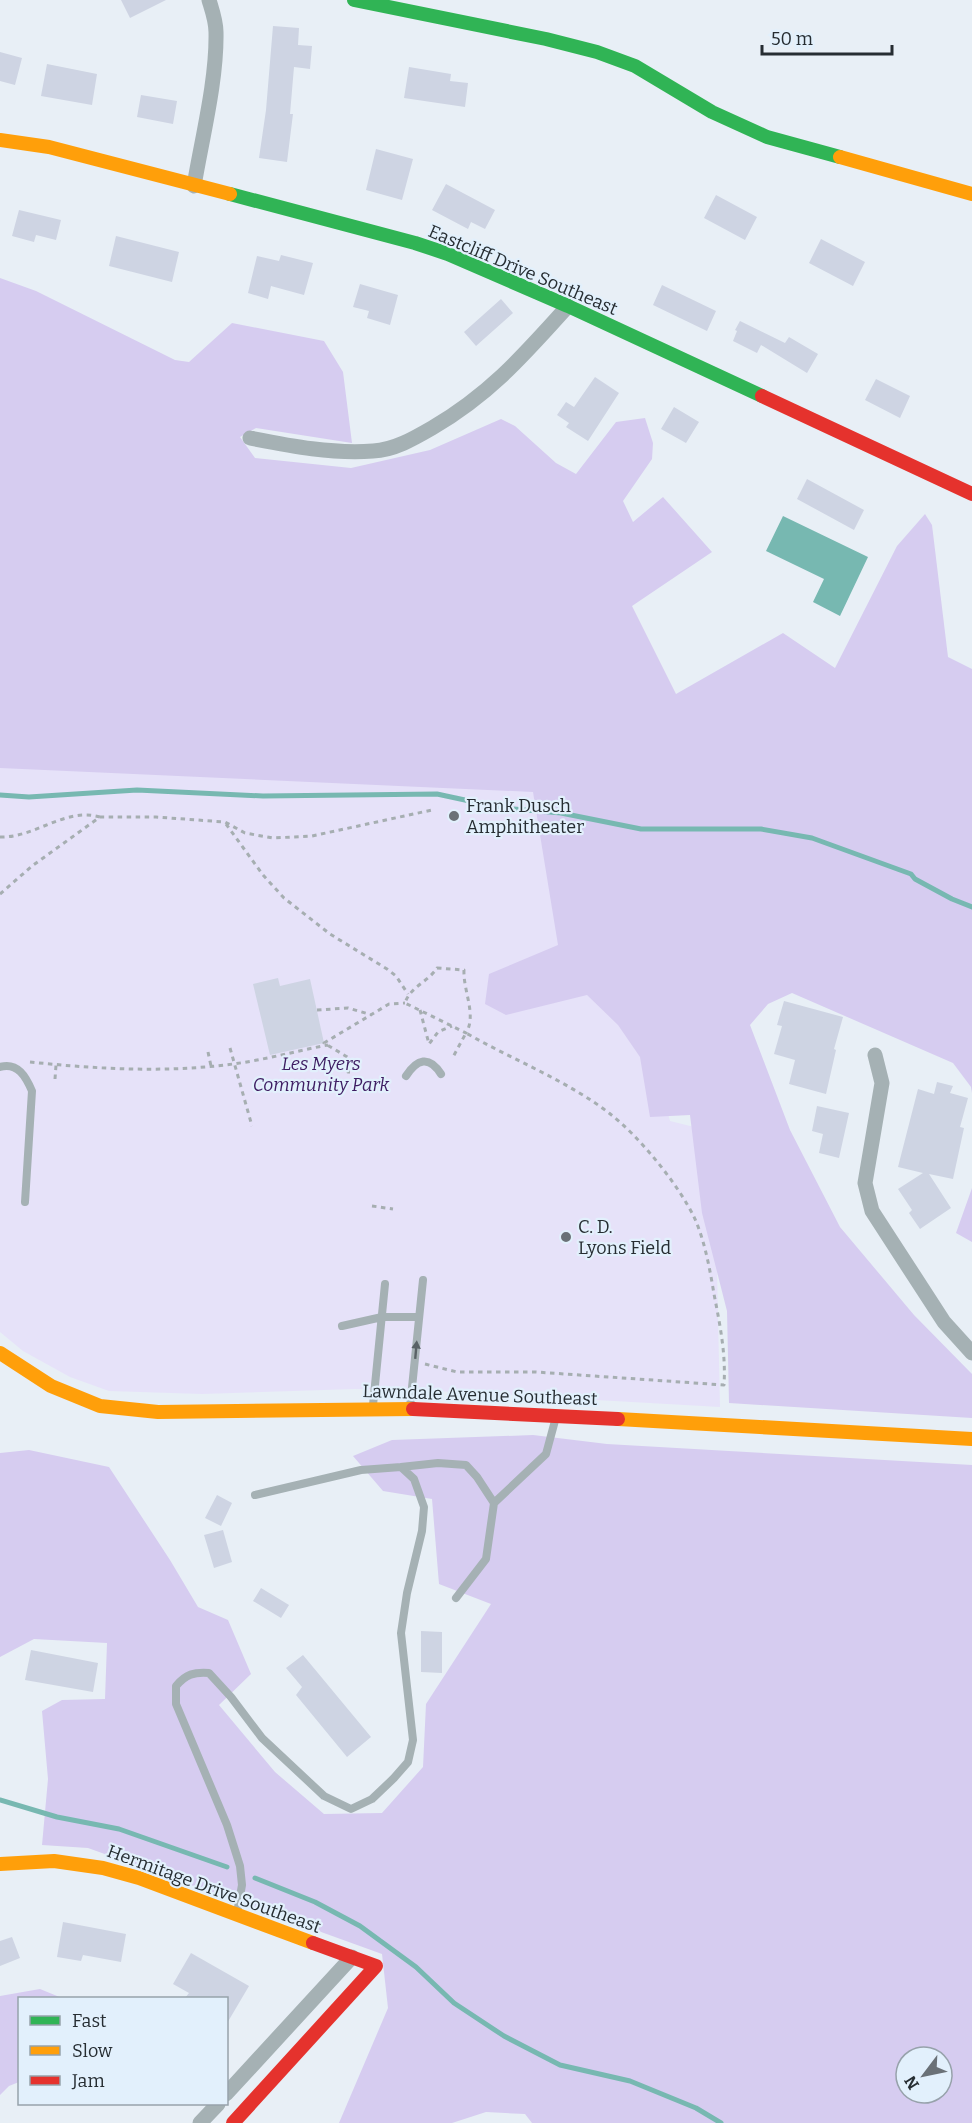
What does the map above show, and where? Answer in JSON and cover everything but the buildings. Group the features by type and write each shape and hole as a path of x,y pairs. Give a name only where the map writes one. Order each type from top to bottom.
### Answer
{"street":[{"path":"194,186 212,79 216,32 209,0"},
{"path":"354,0 546,39 597,52 635,66 712,112 767,137 972,194"},
{"name":"Eastcliff Drive Southeast","path":"0,140 49,147 415,243 448,254 568,306 972,494"},
{"path":"250,438 323,452 374,451 396,446 456,414 490,388 515,365 568,306"},
{"path":"875,1055 882,1083 865,1183 872,1211 944,1322 972,1353"},
{"name":"Lawndale Avenue Southeast","path":"0,1353 51,1386 100,1406 158,1412 410,1409 972,1438"},
{"name":"Hermitage Drive Southeast","path":"0,1864 32,1860 63,1860 100,1866 139,1878 376,1966 232,2123"},
{"path":"228,2092 352,1957"},
{"path":"200,2123 216,2105"}],"lane":[{"path":"406,1076 418,1063 428,1061 435,1065 441,1074"},
{"path":"0,1067 5,1065 19,1069 26,1077 32,1091 25,1202"},
{"path":"410,1409 423,1280"},
{"path":"372,1408 385,1284"},
{"path":"342,1326 382,1317 419,1317"},
{"path":"456,1598 486,1559 494,1503 546,1454 557,1415"},
{"path":"255,1495 361,1470 438,1463 466,1465 494,1503"},
{"path":"237,1914 242,1885 240,1866 227,1825 176,1704 176,1686 183,1677 196,1672 209,1673 231,1697 262,1738 324,1796 351,1809 372,1800 394,1779 408,1762 413,1740 401,1633 407,1593 422,1531 424,1507 414,1479 401,1467"}],"path":[{"path":"0,837 14,838 76,815 92,814 100,817 156,817 225,822 245,833 273,838 312,836 432,810"},
{"path":"0,894 32,866 100,817"},
{"path":"225,822 263,875 284,898 330,934 387,969 396,976 408,994"},
{"path":"405,1003 408,994 431,977 437,968 464,970 463,982 471,1018 470,1026 453,1057"},
{"path":"350,1072 348,1072 349,1058 324,1043 389,1004 405,1003 575,1092 610,1114 661,1167 679,1191 695,1220 709,1266 725,1364 724,1385 536,1372 457,1372 422,1363"},
{"path":"317,1010 348,1008 372,1015"},
{"path":"420,1010 429,1044 438,1032 452,1026"},
{"path":"30,1062 115,1070 211,1066 234,1064 328,1044"},
{"path":"230,1048 252,1126"},
{"path":"208,1052 211,1066"},
{"path":"55,1079 56,1065"},
{"path":"372,1206 393,1209"}],"green space":[{"name":"Les Myers Community Park","path":"571,753 670,1121 714,1132 720,1407 436,1391 355,1389 202,1394 109,1391 70,1377 23,1351 0,1332 0,762"}],"shaded area":[{"path":"0,278 36,291 175,360 189,362 232,323 324,341 343,372 352,443 256,428 240,437 255,458 351,468 430,450 501,419 515,426 556,463 576,474 616,422 645,418 653,443 652,459 623,501 633,522 663,497 712,552 632,606 676,694 783,633 835,668 897,546 925,514 932,525 948,657 972,669 972,1093 971,1087 953,1063 792,993 768,1004 750,1025 790,1130 840,1227 914,1315 972,1374 972,1418 729,1403 727,1311 702,1213 690,1115 650,1117 640,1057 618,1025 587,995 506,1015 485,1004 489,974 558,945 533,792 0,768"},
{"path":"783,516 868,557 840,616 813,602 824,579 766,551"},
{"path":"972,1188 972,1242 956,1233"},
{"path":"533,1435 607,1444 972,1465 972,2123 532,2123 525,2114 486,2112 452,2123 339,2123 388,2008 382,1954 88,1848 42,1845 48,1779 42,1711 62,1700 105,1699 107,1643 34,1639 0,1657 0,1453 29,1450 109,1467 198,1607 228,1620 251,1674 219,1705 275,1772 324,1814 382,1813 423,1767 426,1704 491,1604 439,1584 432,1499 383,1491 353,1456 392,1440"},
{"path":"40,1989 60,1997 18,1997 18,2082 9,2086 0,2095 0,1996"}],"waterway":[{"path":"0,795 29,797 137,790 263,796 437,794 502,808 561,813 641,829 761,829 812,838 911,874 915,879 972,907"},
{"path":"0,1800 57,1817 119,1829 227,1867"},
{"path":"255,1878 315,1902 360,1926 416,1967 454,2003 504,2036 560,2065 630,2081 696,2108 721,2123"}],"traffic: fast":[{"path":"354,0 546,39 597,52 635,66 712,112 767,137 840,157"},
{"path":"230,194 415,243 448,254 568,306 762,396"}],"traffic: slow":[{"path":"0,140 49,147 230,194"},
{"path":"840,157 972,194"},
{"path":"0,1353 51,1386 100,1406 158,1412 413,1409"},
{"path":"618,1419 972,1439"},
{"path":"0,1864 54,1861 103,1868 139,1878 313,1943"}],"traffic: jam":[{"path":"762,396 972,494"},
{"path":"413,1409 618,1419"},
{"path":"233,2123 376,1966 313,1943"}],"place":[{"name":"Frank Dusch Amphitheater","path":"454,816"},
{"name":"C. D. Lyons Field","path":"566,1237"}]}
